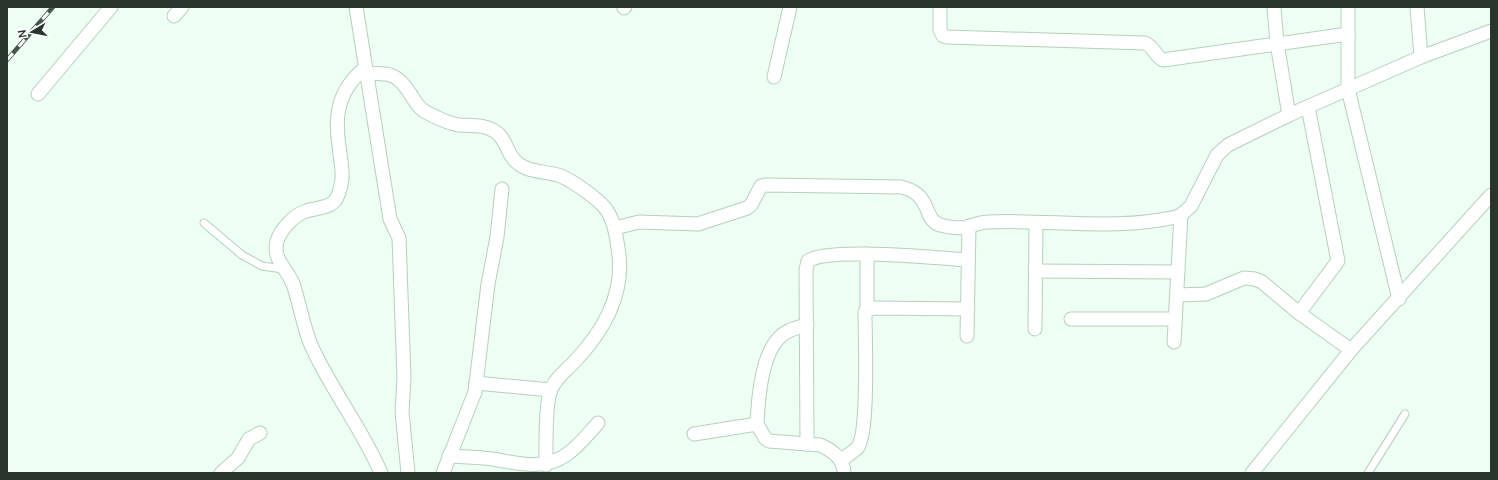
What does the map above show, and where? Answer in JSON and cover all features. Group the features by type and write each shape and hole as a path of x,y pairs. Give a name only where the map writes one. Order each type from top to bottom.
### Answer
{"street":[{"path":"38,94 111,7"},
{"path":"356,7 390,220 399,238 404,378 402,412 408,473"},
{"path":"774,77 790,7"},
{"path":"940,7 940,30 943,36 947,37 1145,43 1150,45 1157,56 1163,60 1277,42 1348,34"},
{"path":"1274,7 1277,42 1289,115"},
{"path":"1348,7 1348,89 1399,299"},
{"path":"1417,7 1421,57"},
{"path":"614,228 639,222 683,224 707,222 747,208 751,205 760,186 765,185 901,187 911,189 918,193 930,215 938,224 961,228 988,222 1137,222 1168,219 1181,215 1191,206 1213,162 1222,149 1289,115 1348,89 1421,57 1491,31"},
{"path":"366,71 396,76 402,82 419,107 426,112 454,124 482,126 497,133 503,139 512,157 518,164 528,169 561,176 597,200 606,209 614,228 619,254 620,275 617,297 599,332 576,360 560,375 551,390 548,401 546,465"},
{"path":"366,71 345,89 340,101 338,138 342,173 338,195 330,206 300,214 287,225 278,239 276,256 292,283 311,345 336,392 370,448 381,473"},
{"path":"1299,313 1338,261 1308,107"},
{"path":"443,473 474,396 486,299 497,237 502,189"},
{"path":"1252,473 1351,350 1399,299 1491,195"},
{"path":"1174,342 1181,215"},
{"path":"1035,329 1036,223"},
{"path":"967,336 969,226"},
{"path":"807,444 806,270 808,261 816,258 867,254 968,260"},
{"path":"841,460 858,447 865,416 865,312 867,310 867,254"},
{"path":"1036,271 1178,272"},
{"path":"1177,295 1206,294 1244,278 1255,279 1262,282 1299,313 1351,350"},
{"path":"867,310 874,308 968,309"},
{"path":"1071,319 1175,319"},
{"path":"807,325 784,333 772,347 761,384 757,424 765,438 769,441 807,444 826,448 841,460 844,467 844,473"},
{"path":"476,383 551,390"},
{"path":"449,456 477,457 523,465 546,465 574,449 598,423"},
{"path":"694,434 757,424"},
{"path":"221,473 238,458 249,439 260,433"}],"lane":[{"path":"204,223 242,255 262,266 283,270"},
{"path":"1368,473 1405,414"}],"railway":[{"path":"7,60 53,7"}]}
